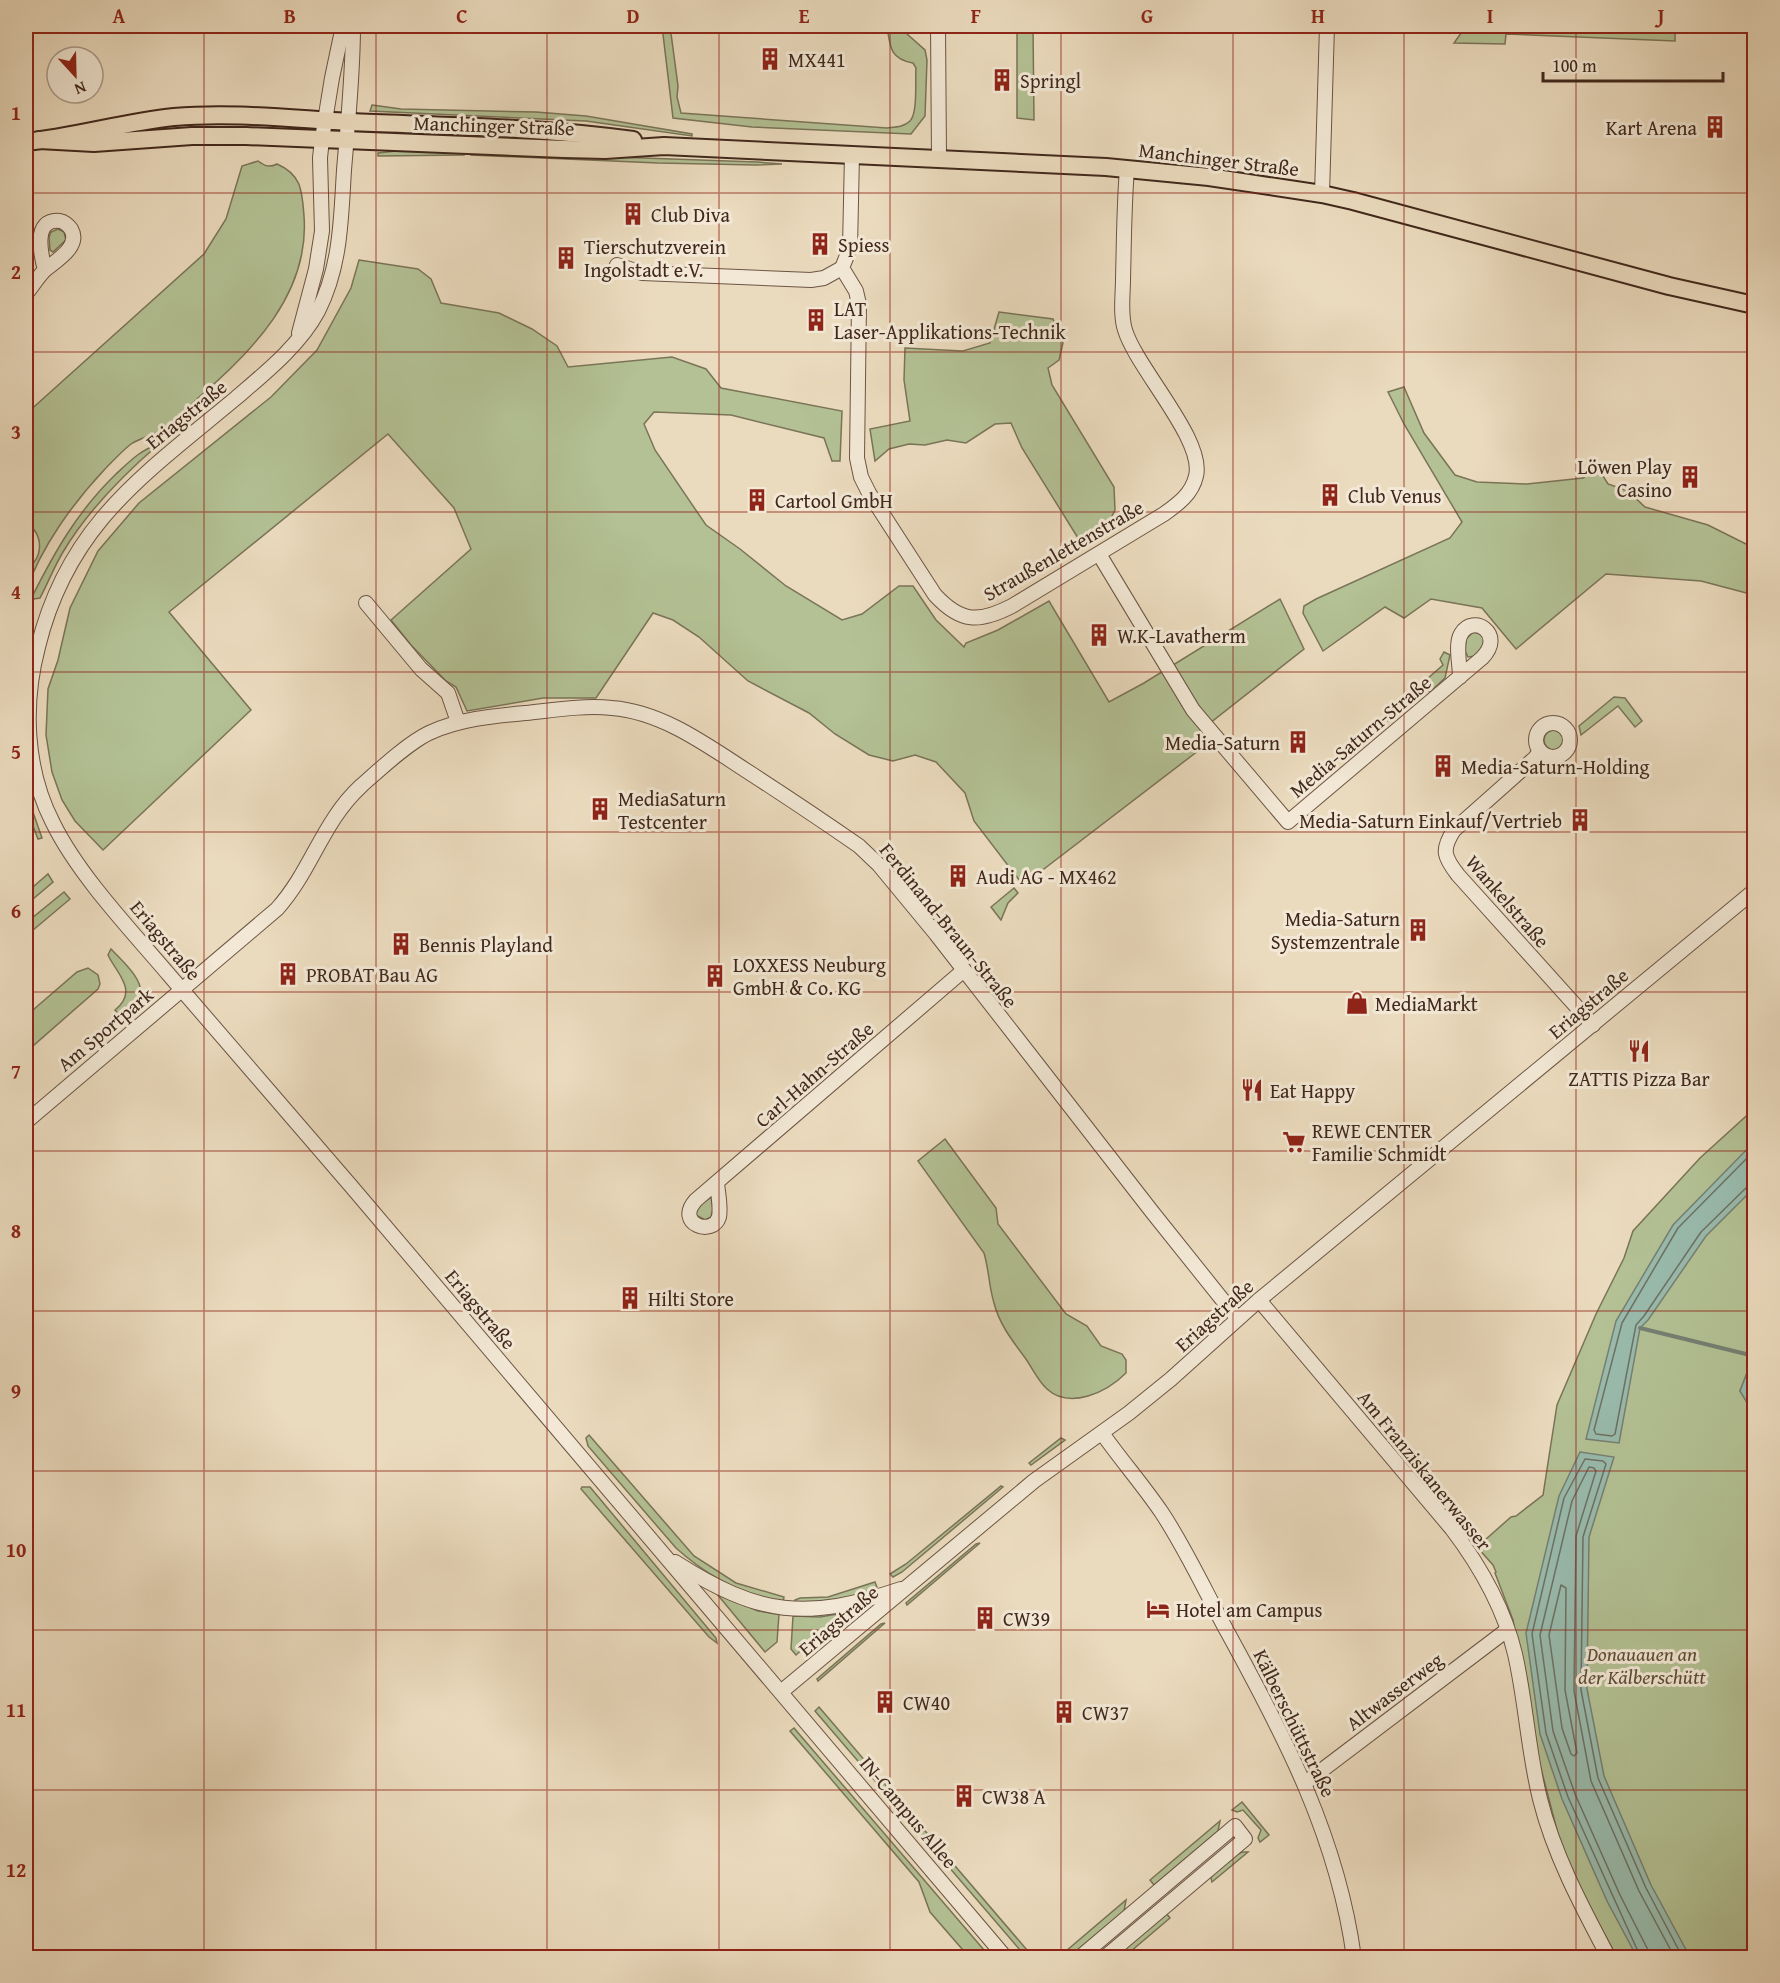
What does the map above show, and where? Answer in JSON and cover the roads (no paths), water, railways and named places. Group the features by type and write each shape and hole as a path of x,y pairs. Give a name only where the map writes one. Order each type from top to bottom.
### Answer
{"main road":[{"name":"Manchinger Straße","path":"32,141 114,125 176,117 266,117 561,132 664,146"},
{"path":"322,139 334,127 349,122"},
{"name":"Manchinger Straße","path":"32,141 94,142 192,136 246,136 594,149 664,146 1127,169 1209,177 1322,194 1669,286 1755,305"}],"street":[{"name":"Eriagstraße","path":"298,338 316,269 322,231 320,158 324,120 343,26"},
{"name":"Eriagstraße","path":"353,26 349,122 338,254 329,286 315,316 279,359 142,475 99,520 67,569 46,619 30,685 28,716 35,775 53,824 81,868 182,990 781,1692 1034,1481 1102,1433 1172,1379 1237,1318 1755,891"},
{"path":"938,26 939,158"},
{"path":"1322,194 1327,26"},
{"path":"617,266 642,273 810,280 824,278 842,268 850,248 852,154"},
{"name":"Straußenlettenstraße","path":"842,268 856,291 859,304 857,458 861,477 868,493 935,595 960,615 975,618 988,617 1012,606 1099,554 1180,502 1191,489 1197,476 1197,463 1190,441 1138,357 1125,329 1123,306 1127,169"},
{"path":"26,294 45,270"},
{"name":"Media-Saturn-Straße","path":"1099,554 1193,710 1288,822 1460,677"},
{"path":"366,603 421,669 448,693 458,722"},
{"name":"Ferdinand-Braun-Straße","path":"182,990 258,927 292,892 323,835 343,806 396,756 427,734 458,722 512,714 595,707 639,712 671,724 722,754 859,846 879,864 1237,1318"},
{"name":"Wankelstraße","path":"1540,751 1454,830 1447,842 1445,852 1449,863 1458,875 1593,1025"},
{"name":"Carl-Hahn-Straße","path":"717,1183 964,970"},
{"name":"Am Sportpark","path":"26,1122 182,990"},
{"name":"Am Franziskanerwasser","path":"1259,1300 1467,1548 1492,1592 1515,1652 1528,1741 1547,1825 1566,1875 1610,1958"},
{"name":"Kälberschüttstraße","path":"1102,1433 1150,1496 1184,1551 1280,1728 1322,1826 1346,1908 1354,1958"},
{"path":"663,1554 729,1593 768,1606 788,1609 843,1606 908,1587"},
{"name":"Altwasserweg","path":"1305,1783 1507,1630"},
{"name":"IN-Campus Allee","path":"781,1692 1006,1958"},
{"path":"1079,1958 1235,1826 1245,1839 1104,1958"}],"water":[{"path":"1754,1142 1754,1188 1706,1236 1648,1320 1640,1328 1619,1443 1586,1439 1616,1321 1673,1225"},
{"path":"1754,1355 1754,1414 1740,1391"},
{"path":"1580,1452 1614,1457 1589,1537 1587,1689 1604,1776 1651,1885 1690,1957 1637,1957 1607,1901 1562,1799 1540,1734 1526,1633 1559,1496"}],"waterway":[{"path":"1640,1328 1754,1356"}],"place":[{"name":"MX441","path":"770,59"},
{"name":"Springl","path":"1002,80"},
{"name":"Kart Arena","path":"1715,127"},
{"name":"Club Diva","path":"633,214"},
{"name":"Spiess","path":"820,244"},
{"name":"Tierschutzverein Ingolstadt e.V.","path":"566,258"},
{"name":"LAT Laser-Applikations-Technik","path":"816,320"},
{"name":"Löwen Play Casino","path":"1690,477"},
{"name":"Club Venus","path":"1330,495"},
{"name":"Cartool GmbH","path":"757,500"},
{"name":"W.K-Lavatherm","path":"1099,635"},
{"name":"Media-Saturn","path":"1298,742"},
{"name":"Media-Saturn-Holding","path":"1443,766"},
{"name":"MediaSaturn Testcenter","path":"600,809"},
{"name":"Media-Saturn Einkauf/Vertrieb","path":"1580,820"},
{"name":"Audi AG - MX462","path":"958,876"},
{"name":"Media-Saturn Systemzentrale","path":"1418,930"},
{"name":"Bennis Playland","path":"401,944"},
{"name":"PROBAT Bau AG","path":"288,974"},
{"name":"LOXXESS Neuburg GmbH & Co. KG","path":"715,976"},
{"name":"MediaMarkt","path":"1357,1003"},
{"name":"ZATTIS Pizza Bar","path":"1639,1051"},
{"name":"Eat Happy","path":"1252,1090"},
{"name":"REWE CENTER Familie Schmidt","path":"1294,1142"},
{"name":"Hilti Store","path":"630,1298"},
{"name":"Hotel am Campus","path":"1158,1609"},
{"name":"CW39","path":"985,1618"},
{"name":"CW40","path":"885,1702"},
{"name":"CW37","path":"1064,1712"},
{"name":"CW38 A","path":"964,1796"}],"park label":[{"name":"Donauauen an der Kälberschütt","path":"1642,1664"}]}
